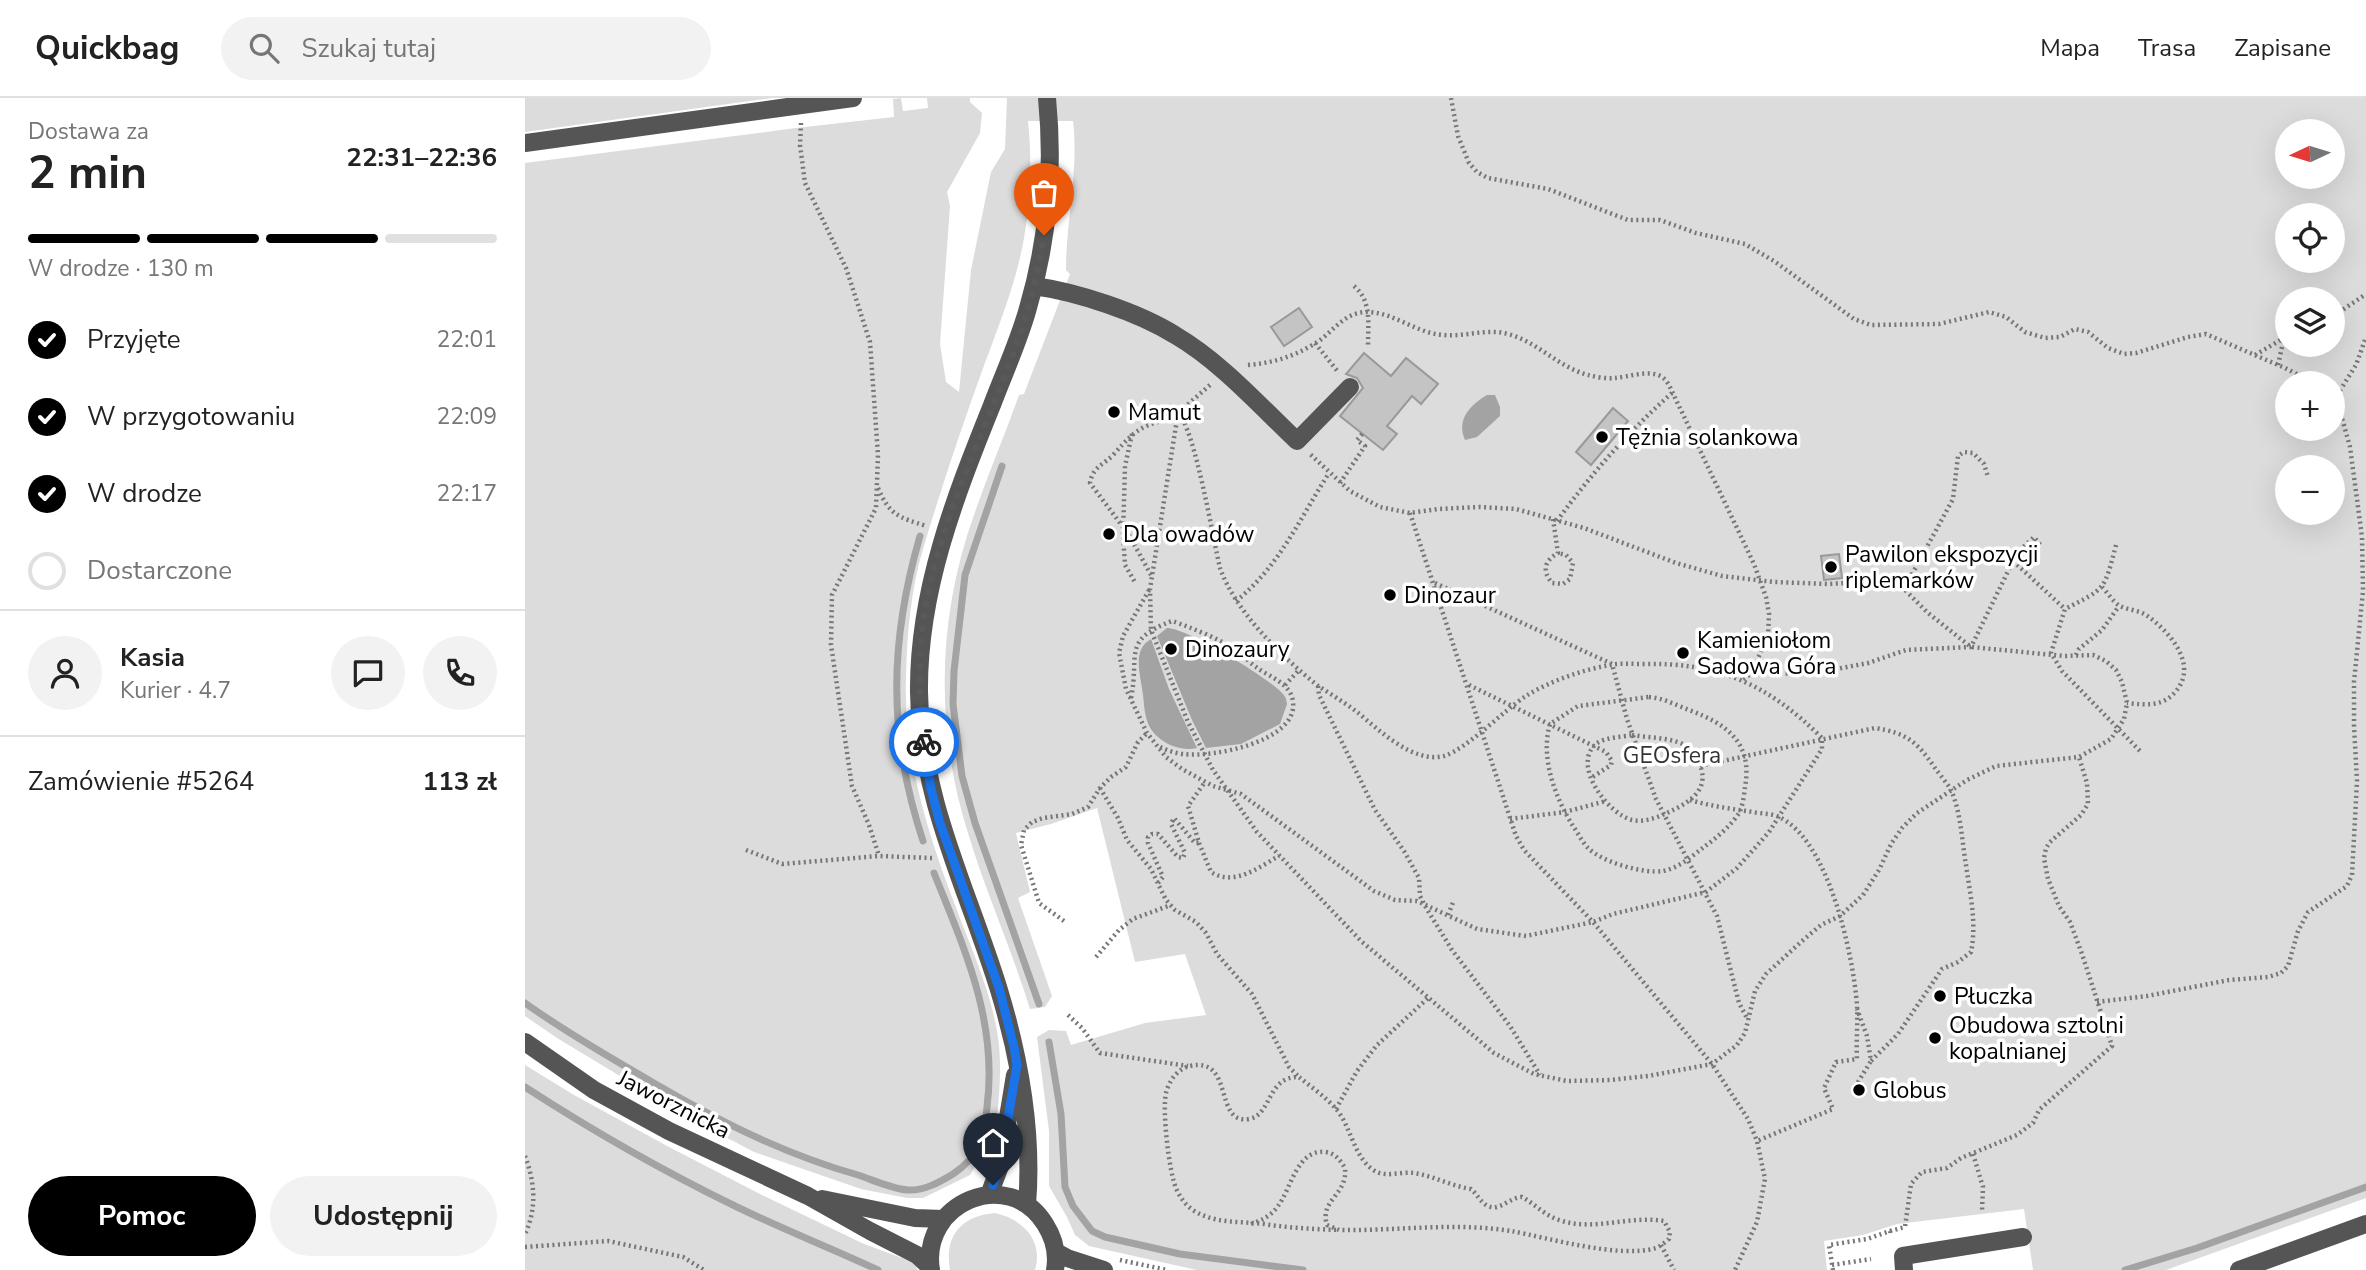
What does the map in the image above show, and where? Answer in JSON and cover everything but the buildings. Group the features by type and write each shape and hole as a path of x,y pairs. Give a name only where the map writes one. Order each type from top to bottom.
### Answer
{"street":[{"path":"525,143 853,98"},
{"path":"1027,1205 1029,1129 1011,1032 999,988 950,853 931,789 919,693 921,640 929,588 945,533 1028,309 1034,286 1050,185 1047,98"},
{"path":"1034,286 1056,289 1143,318 1177,336 1225,374 1297,440 1350,387"},
{"name":"Jaworznicka","path":"525,1042 594,1090 669,1131 809,1196 917,1255 930,1268"},
{"path":"989,1195 1000,1166 1017,1065"},
{"path":"930,1268 929,1253 933,1236 943,1219 956,1206 975,1197 989,1195 1007,1196 1027,1205 1039,1215 1051,1234 1055,1261 1067,1258 1109,1264"},
{"name":"Jaworznicka","path":"809,1196 915,1217 943,1219"},
{"path":"2239,1270 2366,1224"},
{"path":"1904,1270 1903,1256 2023,1237"}],"path":[{"path":"1451,98 1458,136 1469,163 1477,172 1488,178 1548,189 1628,220 1660,220 1696,233 1745,244 1774,261 1854,319 1871,325 1939,324 1989,312 2006,317 2025,332 2045,338 2060,337 2075,329 2088,332 2108,348 2124,354 2206,334 2290,371"},
{"path":"802,106 800,145 805,183 846,268 870,342 877,428 876,508 832,595 831,645 852,786 879,856"},
{"path":"1354,286 1363,293 1368,312 1368,346"},
{"path":"2345,309 2366,295"},
{"path":"1151,577 1124,528 1090,483 1097,466 1114,455 1132,433 1177,416 1236,366 1285,359 1315,344 1352,315 1368,312 1445,335 1490,331 1508,334 1535,344 1558,362 1589,375 1612,379 1649,374 1662,376 1669,385 1705,457 1760,581 1769,614 1768,636 1751,674 1742,680"},
{"path":"2345,381 2366,338"},
{"path":"2255,355 2275,343"},
{"path":"1315,344 1350,387"},
{"path":"2278,365 2280,357"},
{"path":"1558,553 1555,520 1586,481 1672,393"},
{"path":"1177,416 1151,577 1151,630 1173,687 1204,754 1257,832 1361,941 1494,1053 1540,1075 1567,1081 1610,1080 1671,1073 1712,1064 1737,1045 1745,1033 1755,991 1766,974 1821,925 1840,916 1863,895 1902,828 1917,813 1966,780 1996,766 2079,757 2111,739 2124,719 2127,703 2116,670 2093,655 2064,656 1971,647 1906,650 1857,666 1817,673 1751,674"},
{"path":"1150,589 1123,636 1119,653 1123,679 1131,699 1147,733 1166,757 1205,782 1241,794 1374,891 1395,900 1417,901 1477,929 1526,936 1593,922 1613,914 1706,892 1743,863 1780,817 1822,749 1822,737 1782,702 1742,680 1695,666 1612,664 1542,687 1511,706 1444,756 1426,755 1410,750 1388,738 1348,705 1318,685 1276,647 1236,601 1220,568 1193,446 1184,419 1177,416"},
{"path":"2097,1002 2281,973 2288,966 2298,932 2308,912 2347,886 2352,875 2357,781 2354,682 2363,591 2362,537 2350,447 2345,429"},
{"path":"1132,433 1125,466 1124,528 1125,565 1136,584"},
{"path":"1340,483 1365,446 1357,440 1363,433"},
{"path":"1297,440 1340,483 1380,507 1410,513 1480,507 1516,509 1584,528 1676,563 1722,576 1760,581 1829,584 1882,580 1904,589 1928,613 1971,647"},
{"path":"1904,589 1953,499 1958,456 1964,452 1973,453 1984,464 1988,477"},
{"path":"1236,601 1266,573 1281,554 1329,473"},
{"path":"877,484 885,506 897,517 945,533"},
{"path":"1410,513 1510,819 1524,850 1593,922 1712,1064 1748,1119 1757,1141 1765,1179 1763,1197 1751,1239 1735,1270"},
{"path":"1971,647 2017,553 2034,537 2041,546"},
{"path":"2116,545 2107,581 2096,593 2065,609 2051,653 2062,671 2141,751"},
{"path":"1558,553 1566,555 1573,563 1570,579 1563,583 1552,583 1545,567 1549,558 1558,553"},
{"path":"2013,561 2065,609"},
{"path":"1434,583 1612,664"},
{"path":"2102,587 2119,606 2144,614 2173,639 2182,657 2181,684 2164,702 2148,705 2127,703"},
{"path":"2076,655 2079,649 2102,630 2119,606"},
{"path":"1131,699 1136,649 1141,639 1151,630 1172,621 1226,644 1268,676 1285,685 1293,703 1292,714 1280,730 1247,746 1185,755 1157,746"},
{"path":"1612,664 1632,735 1663,815 1717,916 1739,1003 1748,1020"},
{"path":"1285,685 1300,669"},
{"path":"1318,685 1319,695 1358,778 1375,810 1419,877 1420,896 1425,906 1452,950 1510,1027 1540,1075"},
{"path":"1468,685 1606,752 1612,761 1607,769 1591,778"},
{"path":"1657,698 1711,718 1737,740 1746,756 1747,775 1741,810 1722,832 1688,859 1665,870 1650,872 1599,857 1588,848 1565,812 1546,752 1550,724 1578,706 1657,698"},
{"path":"1700,766 1822,737 1875,728 1895,731 1910,738 1923,750 1951,791 1973,912 1974,936 1971,952 1942,970 1898,1034 1871,1061 1855,1087"},
{"path":"1063,921 1039,902 1021,845 1024,830 1032,822 1043,818 1072,814 1089,807 1100,788 1126,767 1138,742 1147,733"},
{"path":"1632,735 1666,739 1689,747 1700,766 1704,779 1702,787 1690,800 1663,815 1634,820 1621,815 1606,801 1591,778 1588,759 1594,746 1601,741 1632,735"},
{"path":"1871,1259 1833,1268 1829,1245 1867,1239 1905,1227 1911,1184 1922,1172 1947,1168 1961,1158 2017,1135 2033,1123 2039,1110 2112,1046 2070,922 2059,906 2048,879 2044,858 2050,842 2081,815 2088,804 2087,783 2079,757"},
{"path":"1205,782 1188,806 1211,872 1219,877 1229,878 1247,874 1279,856"},
{"path":"1100,788 1118,818 1127,840 1151,869 1171,905 1196,922 1206,933 1217,954 1252,994 1289,1067 1336,1109 1361,1158 1375,1172 1412,1172 1459,1188 1471,1189 1487,1206 1493,1208 1500,1207 1510,1199 1522,1197 1548,1216 1570,1223 1592,1225 1664,1221 1670,1232 1669,1239 1654,1249 1637,1250 1604,1248 1474,1227 1339,1230 1219,1221 1205,1216 1187,1205 1176,1188 1166,1129 1166,1093 1174,1075 1189,1066"},
{"path":"1690,800 1780,817 1801,832 1820,864 1840,916 1850,953 1857,1009 1857,1059 1836,1062 1824,1088 1833,1109 1757,1141"},
{"path":"1510,819 1565,812 1606,801"},
{"path":"1158,883 1163,877 1148,843 1148,837 1158,834 1178,857 1183,858 1185,853 1171,824 1174,818 1195,843 1199,843"},
{"path":"746,850 782,864 879,856 928,859 950,853"},
{"path":"1448,915 1454,900"},
{"path":"1096,957 1119,930 1133,919 1171,905"},
{"path":"1336,1109 1357,1071 1377,1045 1428,998"},
{"path":"1857,1009 1867,1036 1871,1061"},
{"path":"1068,1015 1082,1028 1100,1053 1201,1066 1214,1071 1229,1110 1242,1119 1259,1115 1280,1083 1299,1077"},
{"path":"1251,1224 1267,1218 1279,1206 1306,1158 1315,1152 1324,1152 1339,1159 1345,1168 1344,1185 1324,1216 1327,1225 1339,1230"},
{"path":"1973,1154 1983,1187 1982,1210"},
{"path":"525,1156 532,1175 533,1217 525,1234"},
{"path":"525,1247 608,1241 683,1258 704,1270"},
{"path":"1661,1245 1674,1270"},
{"path":"1109,1264 1167,1270"}],"green space":[{"path":"525,98 772,98 525,132"},
{"name":"GEOsfera","path":"901,98 903,111 928,108 927,98 970,98 970,102 982,113 980,133 947,192 950,206 940,344 946,382 959,392 971,270 991,172 1005,149 1007,98 2366,98 2366,1198 2166,1270 2033,1270 2024,1209 1897,1224 1863,1235 1824,1241 1827,1270 1197,1270 1089,1246 1075,1235 1049,1186 1049,1131 1037,1037 1049,1030 1066,1031 1071,1045 1145,1023 1206,1015 1185,954 1135,962 1097,808 1016,833 1030,892 1018,898 1052,996 1045,1007 1030,1009 968,833 950,754 945,674 953,594 979,500 1019,395 1024,394 1070,274 1066,270 1074,158 1073,121 1028,121 1029,194 1021,255 923,549 915,580 909,627 906,706 908,735 919,793 935,850 986,986 998,1037 999,1096 991,1154 979,1160 970,1175 923,1198 907,1198 861,1189 754,1152 693,1120 525,1016 525,163 894,117 893,99"},
{"path":"525,1065 669,1147 864,1244 913,1262 918,1270 525,1270"},
{"path":"995,1213 1014,1220 1029,1232 1036,1249 1035,1270 950,1270 950,1247 957,1230 973,1218"}],"shaded area":[{"path":"1487,395 1495,395 1500,416 1477,437 1465,440 1462,426 1466,414 1475,403"},
{"path":"1167,628 1208,644 1275,687 1285,696 1287,704 1280,724 1241,744 1206,748 1157,636"},
{"path":"1151,639 1169,689 1197,748 1173,746 1158,737 1148,725 1139,657 1145,644"}],"waterway":[{"path":"1002,466 965,575 953,704 962,776 975,823 1039,1004"},
{"path":"920,536 902,614 897,689 903,764 923,841"},
{"path":"525,1003 612,1059 747,1133 801,1156 889,1186 908,1190 926,1187 953,1174 975,1153 984,1128 989,1076 988,1045 976,987 934,873"},
{"path":"1049,1042 1061,1114 1065,1187 1073,1206 1092,1231 1105,1237 1180,1254 1303,1270"},
{"path":"525,1087 602,1135 681,1179 878,1270"},
{"path":"2125,1270 2197,1248 2366,1187"}],"way so far":[{"path":"924,742 919,693 921,640 929,588 957,496 1028,309 1044,235"}],"place":[{"name":"Mamut","path":"1114,412"},
{"name":"Tężnia solankowa","path":"1602,437"},
{"name":"Dla owadów","path":"1109,534"},
{"name":"Pawilon ekspozycji riplemarków","path":"1831,567"},
{"name":"Dinozaur","path":"1390,595"},
{"name":"Dinozaury","path":"1171,649"},
{"name":"Kamieniołom Sadowa Góra","path":"1683,653"},
{"name":"Płuczka","path":"1940,996"},
{"name":"Obudowa sztolni kopalnianej","path":"1935,1038"},
{"name":"Globus","path":"1859,1090"}],"route":[{"path":"924,742 931,789 940,823 999,988 1017,1065 1000,1166 993,1185"}]}
